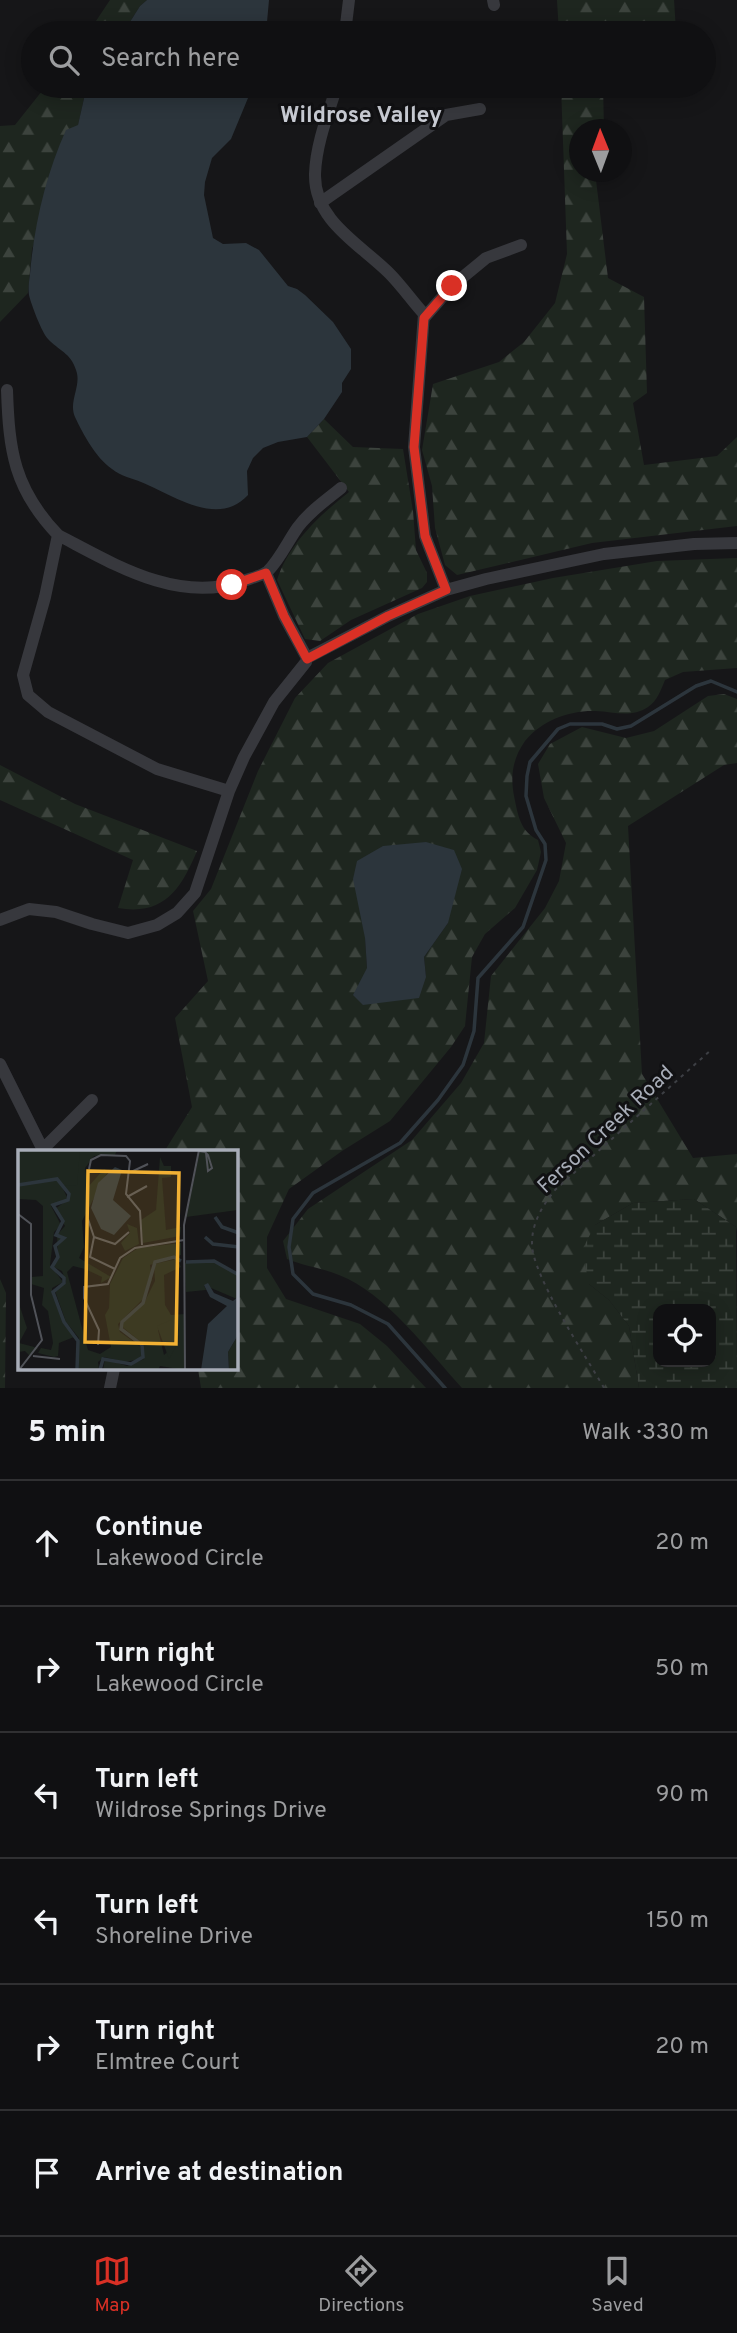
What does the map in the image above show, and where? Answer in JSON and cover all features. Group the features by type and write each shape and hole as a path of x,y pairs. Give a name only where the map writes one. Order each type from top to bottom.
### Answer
{"street":[{"path":"346,21 349,0"},
{"path":"334,98 317,155 315,176 320,202 335,226 390,274 424,314 414,447 425,536 446,590"},
{"path":"320,202 446,115 480,109"},
{"path":"424,318 452,286 486,258 521,245"},
{"path":"7,390 8,435 14,467 40,516 58,535 127,571 154,581 213,587 232,585 266,573 299,526 318,505 341,488"},
{"path":"58,535 45,597 23,675 28,695 48,712 158,769 229,792"},
{"path":"0,920 29,909 56,912 128,933 157,925 177,913 195,893 229,792 244,757 274,702 307,659 388,616 446,590 604,554 694,544 737,543"},
{"path":"266,573 284,616 307,659"},
{"path":"0,1064 43,1150"},
{"path":"44,1150 92,1100"},
{"path":"110,1388 114,1370"}],"path":[{"name":"Ferson Creek Road","path":"604,1388 543,1282 533,1257 531,1242 535,1225 542,1207 555,1190 711,1050"}],"green space":[{"path":"110,0 147,0 131,21 96,21"},
{"path":"557,0 674,0 675,21 558,21"},
{"path":"36,98 84,98 78,125 32,249 28,293 0,322 0,126 15,125"},
{"path":"561,98 603,98 604,119 569,119 569,182 596,182 608,278 644,297 647,393 633,403 644,465 717,456 737,437 737,526 592,543 457,575 445,565 435,528 432,486 422,450 433,384 499,362 524,342 555,303 567,254"},
{"path":"324,419 353,447 403,449 416,550 427,573 427,582 422,588 351,620 320,641 305,639 277,580 297,542 327,510 349,492 307,437"},
{"path":"737,558 737,668 683,672 665,680 654,702 642,710 629,713 586,711 567,715 548,722 525,741 515,760 513,788 521,822 527,832 538,840 541,852 537,870 515,908 485,934 472,957 465,1026 390,1121 289,1189 267,1237 267,1268 286,1299 360,1324 387,1346 426,1388 201,1388 198,1370 238,1370 238,1150 165,1150 192,1107 175,1018 208,981 193,911 211,889 258,771 295,698 328,663 418,614 470,596 553,578 657,561","holes":["448,923 424,957 426,977 367,968 365,938"]},
{"path":"724,694 737,699 737,763 724,765 628,826 642,1074 693,1158 737,1154 737,1232 736,1227 694,1199 633,1203 595,1225 589,1284 609,1300 629,1326 639,1388 462,1388 405,1324 373,1295 339,1275 287,1259 283,1241 308,1209 412,1140 461,1083 484,1043 491,976 545,908 559,881 566,843 544,798 538,764 550,744 582,727 626,738 654,731 708,696"},
{"path":"0,765 75,804 197,851 177,888 159,904 148,908 118,908 133,860 0,800"},
{"path":"694,1199 736,1227 737,1388 639,1388 629,1326 609,1300 589,1284 582,1250 595,1225 633,1203"},
{"path":"0,1279 6,1293 5,1388 0,1388"}],"shaded area":[{"path":"147,0 269,0 267,21 131,21"},
{"path":"84,98 248,98 231,139 212,158 205,182 204,195 213,238 223,244 246,243 259,250 288,286 305,295 333,322 351,349 351,369 342,383 342,392 324,419 307,437 278,442 263,448 253,458 247,471 248,495 236,504 223,509 195,506 122,475 101,459 75,417 73,405 77,376 74,364 46,336 32,305 29,282 34,237 52,164 66,130 78,125"},
{"path":"426,842 454,850 462,869 448,923 424,957 426,977 419,998 363,1005 353,995 367,968 365,938 353,879 357,861 383,846"}],"waterway":[{"path":"445,1388 388,1324 351,1305 313,1294 293,1274 289,1247 293,1219 313,1193 400,1143 438,1100 463,1065 474,1031 478,978 523,927 546,860 545,844 536,830 526,796 530,762 558,729 570,724 602,724 617,729 631,726 696,686 711,681 737,692"}],"district":[{"name":"Wildrose Valley","path":"361,114"}],"route":[{"path":"232,585 266,573 284,616 307,659 388,616 446,590 425,536 414,447 424,318 452,286"}]}
